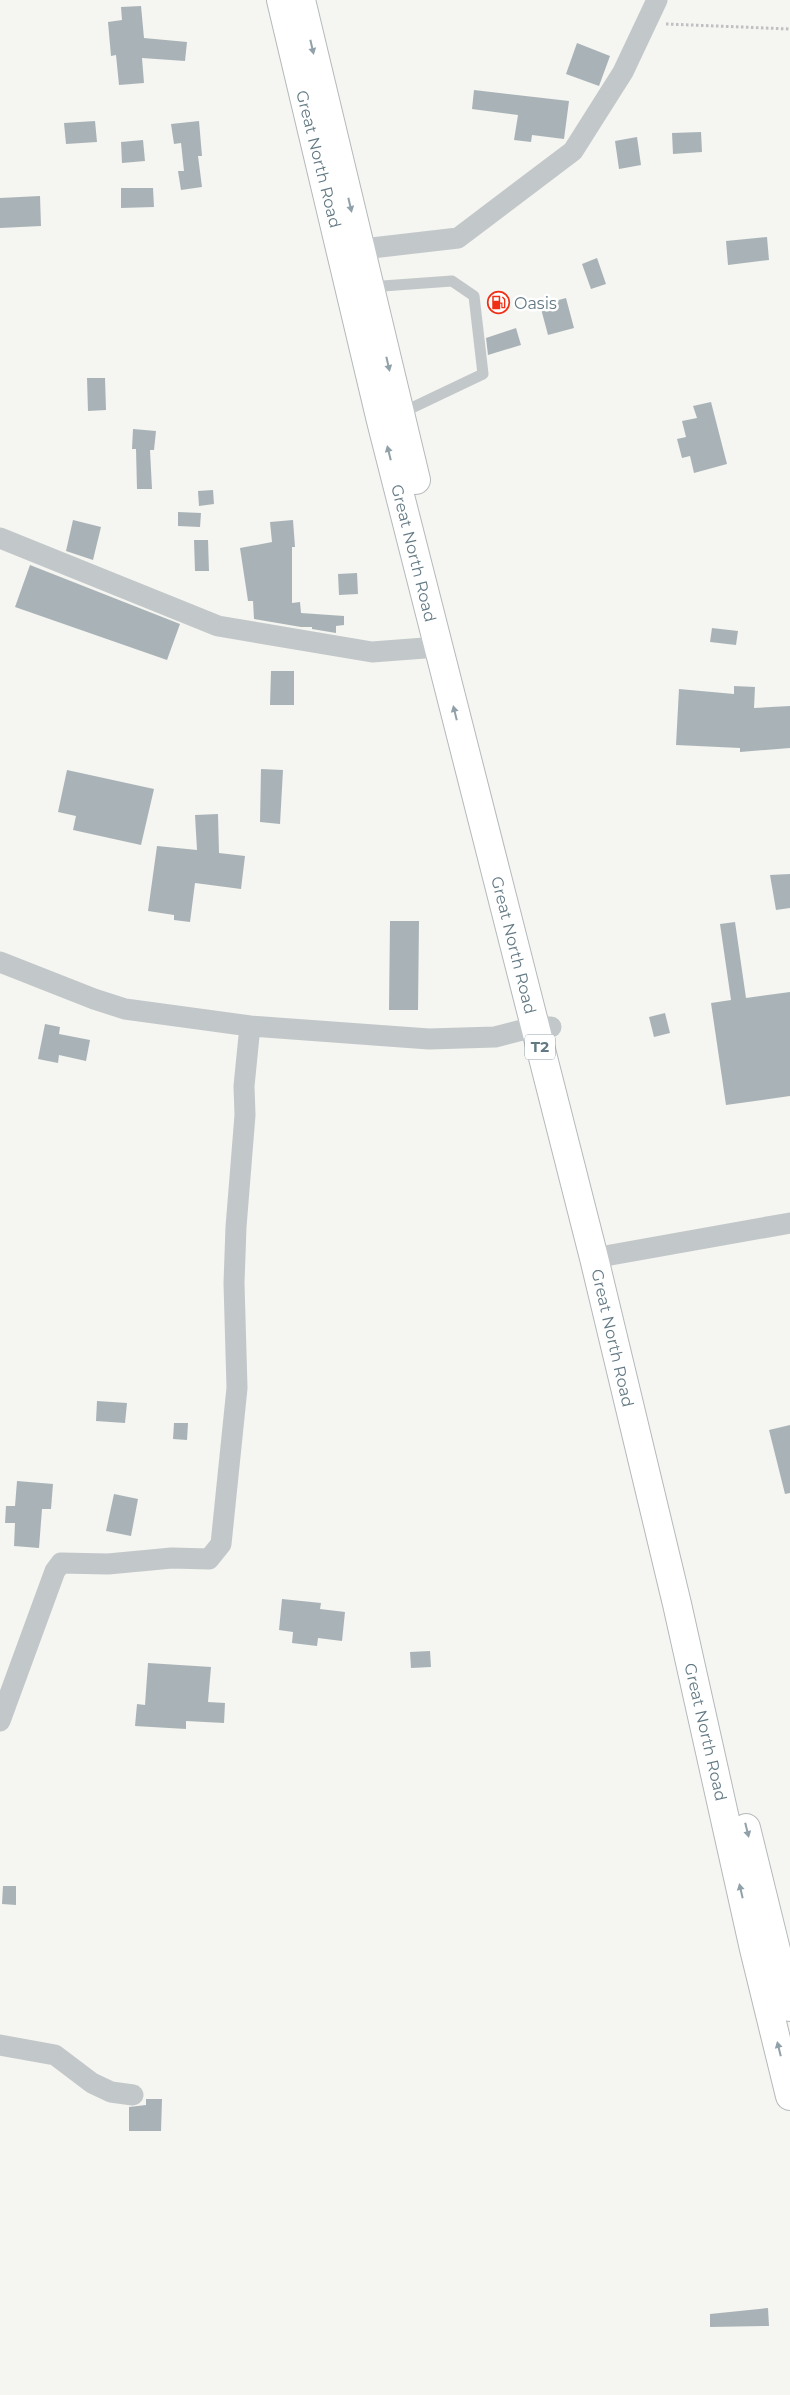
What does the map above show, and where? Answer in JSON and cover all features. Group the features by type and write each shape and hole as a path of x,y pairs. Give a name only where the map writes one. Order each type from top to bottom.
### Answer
{"highway":[{"name":"Great North Road","path":"281,0 351,251 390,417 601,1257 677,1604 790,2007"},
{"name":"Great North Road","path":"301,0 351,251"},
{"name":"Great North Road","path":"390,417 438,647 542,1027"},
{"name":"Great North Road","path":"773,1948 790,2096"}],"street":[{"path":"351,251 458,238 573,151 623,72 656,0"},
{"path":"0,538 218,626 372,652 438,647"},
{"path":"0,962 94,999 125,1008 250,1026 429,1039 495,1037 542,1027"},
{"path":"0,1721 55,1571 61,1563 108,1564 172,1558 209,1559 221,1544 237,1388 236,1236 245,1115 244,1086 250,1026"},
{"path":"601,1257 790,1223"},
{"path":"0,2045 56,2056 98,2086 110,2092 133,2095"}],"lane":[{"path":"360,288 452,281 474,296 483,374 390,417"}],"path":[{"path":"646,23 790,29"}],"building":[{"path":"141,6 144,38 187,42 185,61 142,58 144,83 119,85 116,55 111,56 108,22 122,20 121,7"},
{"path":"577,43 610,56 599,86 566,74"},
{"path":"474,90 569,101 564,139 532,135 531,142 514,140 518,115 472,109"},
{"path":"95,121 97,142 66,144 64,123"},
{"path":"199,121 202,156 198,156 202,187 181,190 178,171 184,171 181,143 174,144 171,124"},
{"path":"701,132 702,152 673,154 672,133"},
{"path":"637,137 641,165 619,169 615,141"},
{"path":"143,140 145,161 122,163 121,142"},
{"path":"121,188 153,188 154,207 121,208"},
{"path":"40,196 41,226 0,228 0,198"},
{"path":"767,237 769,260 728,265 726,241"},
{"path":"597,258 606,284 591,289 582,264"},
{"path":"566,298 574,328 548,335 540,305"},
{"path":"516,328 521,345 488,355 486,338"},
{"path":"87,378 105,378 106,410 88,411"},
{"path":"711,402 727,464 694,473 690,456 682,458 677,439 686,437 682,421 697,418 693,406"},
{"path":"133,429 156,431 154,450 150,450 152,489 137,489 136,449 132,449"},
{"path":"213,490 214,504 199,506 198,491"},
{"path":"178,512 201,513 200,527 178,526"},
{"path":"73,520 101,527 93,560 66,551"},
{"path":"293,520 295,547 292,547 292,603 300,602 301,613 344,616 344,625 336,626 336,633 312,629 312,627 301,627 254,619 253,601 248,601 240,548 272,542 270,522"},
{"path":"194,540 208,540 209,571 195,571"},
{"path":"30,565 180,624 167,660 15,607"},
{"path":"357,573 358,594 339,595 338,574"},
{"path":"712,628 738,631 736,645 710,642"},
{"path":"271,671 294,671 294,705 270,705"},
{"path":"734,686 755,687 754,708 790,706 790,748 740,752 740,748 676,745 679,689 734,694"},
{"path":"261,769 283,770 280,824 260,822"},
{"path":"67,770 154,789 141,845 73,830 76,816 58,812"},
{"path":"218,814 219,853 245,856 241,889 195,883 190,922 174,920 174,915 148,911 157,846 197,850 195,815"},
{"path":"790,874 790,908 776,910 770,875"},
{"path":"390,921 419,921 418,1010 389,1010"},
{"path":"735,922 746,998 790,992 790,1096 726,1105 711,1003 731,1000 720,924"},
{"path":"665,1013 670,1033 654,1037 649,1017"},
{"path":"45,1024 60,1027 59,1034 90,1040 86,1061 59,1055 58,1063 38,1059"},
{"path":"97,1401 127,1403 125,1423 96,1421"},
{"path":"174,1423 188,1423 187,1440 173,1439"},
{"path":"790,1425 790,1493 785,1494 769,1430"},
{"path":"17,1481 53,1484 51,1509 42,1509 39,1548 14,1546 15,1523 5,1523 6,1506 15,1506"},
{"path":"114,1494 138,1499 131,1536 106,1531"},
{"path":"282,1599 321,1603 320,1609 345,1612 342,1641 318,1638 317,1646 292,1643 293,1632 279,1630"},
{"path":"430,1651 431,1667 411,1668 410,1652"},
{"path":"148,1663 211,1667 208,1702 225,1703 224,1723 186,1721 186,1729 135,1726 137,1704 145,1705"},
{"path":"3,1886 16,1886 16,1905 2,1904"},
{"path":"146,2099 162,2099 161,2131 129,2131 129,2107 146,2105"},
{"path":"768,2308 769,2326 710,2327 710,2314"}],"place":[{"name":"Oasis","path":"498,303"}]}
